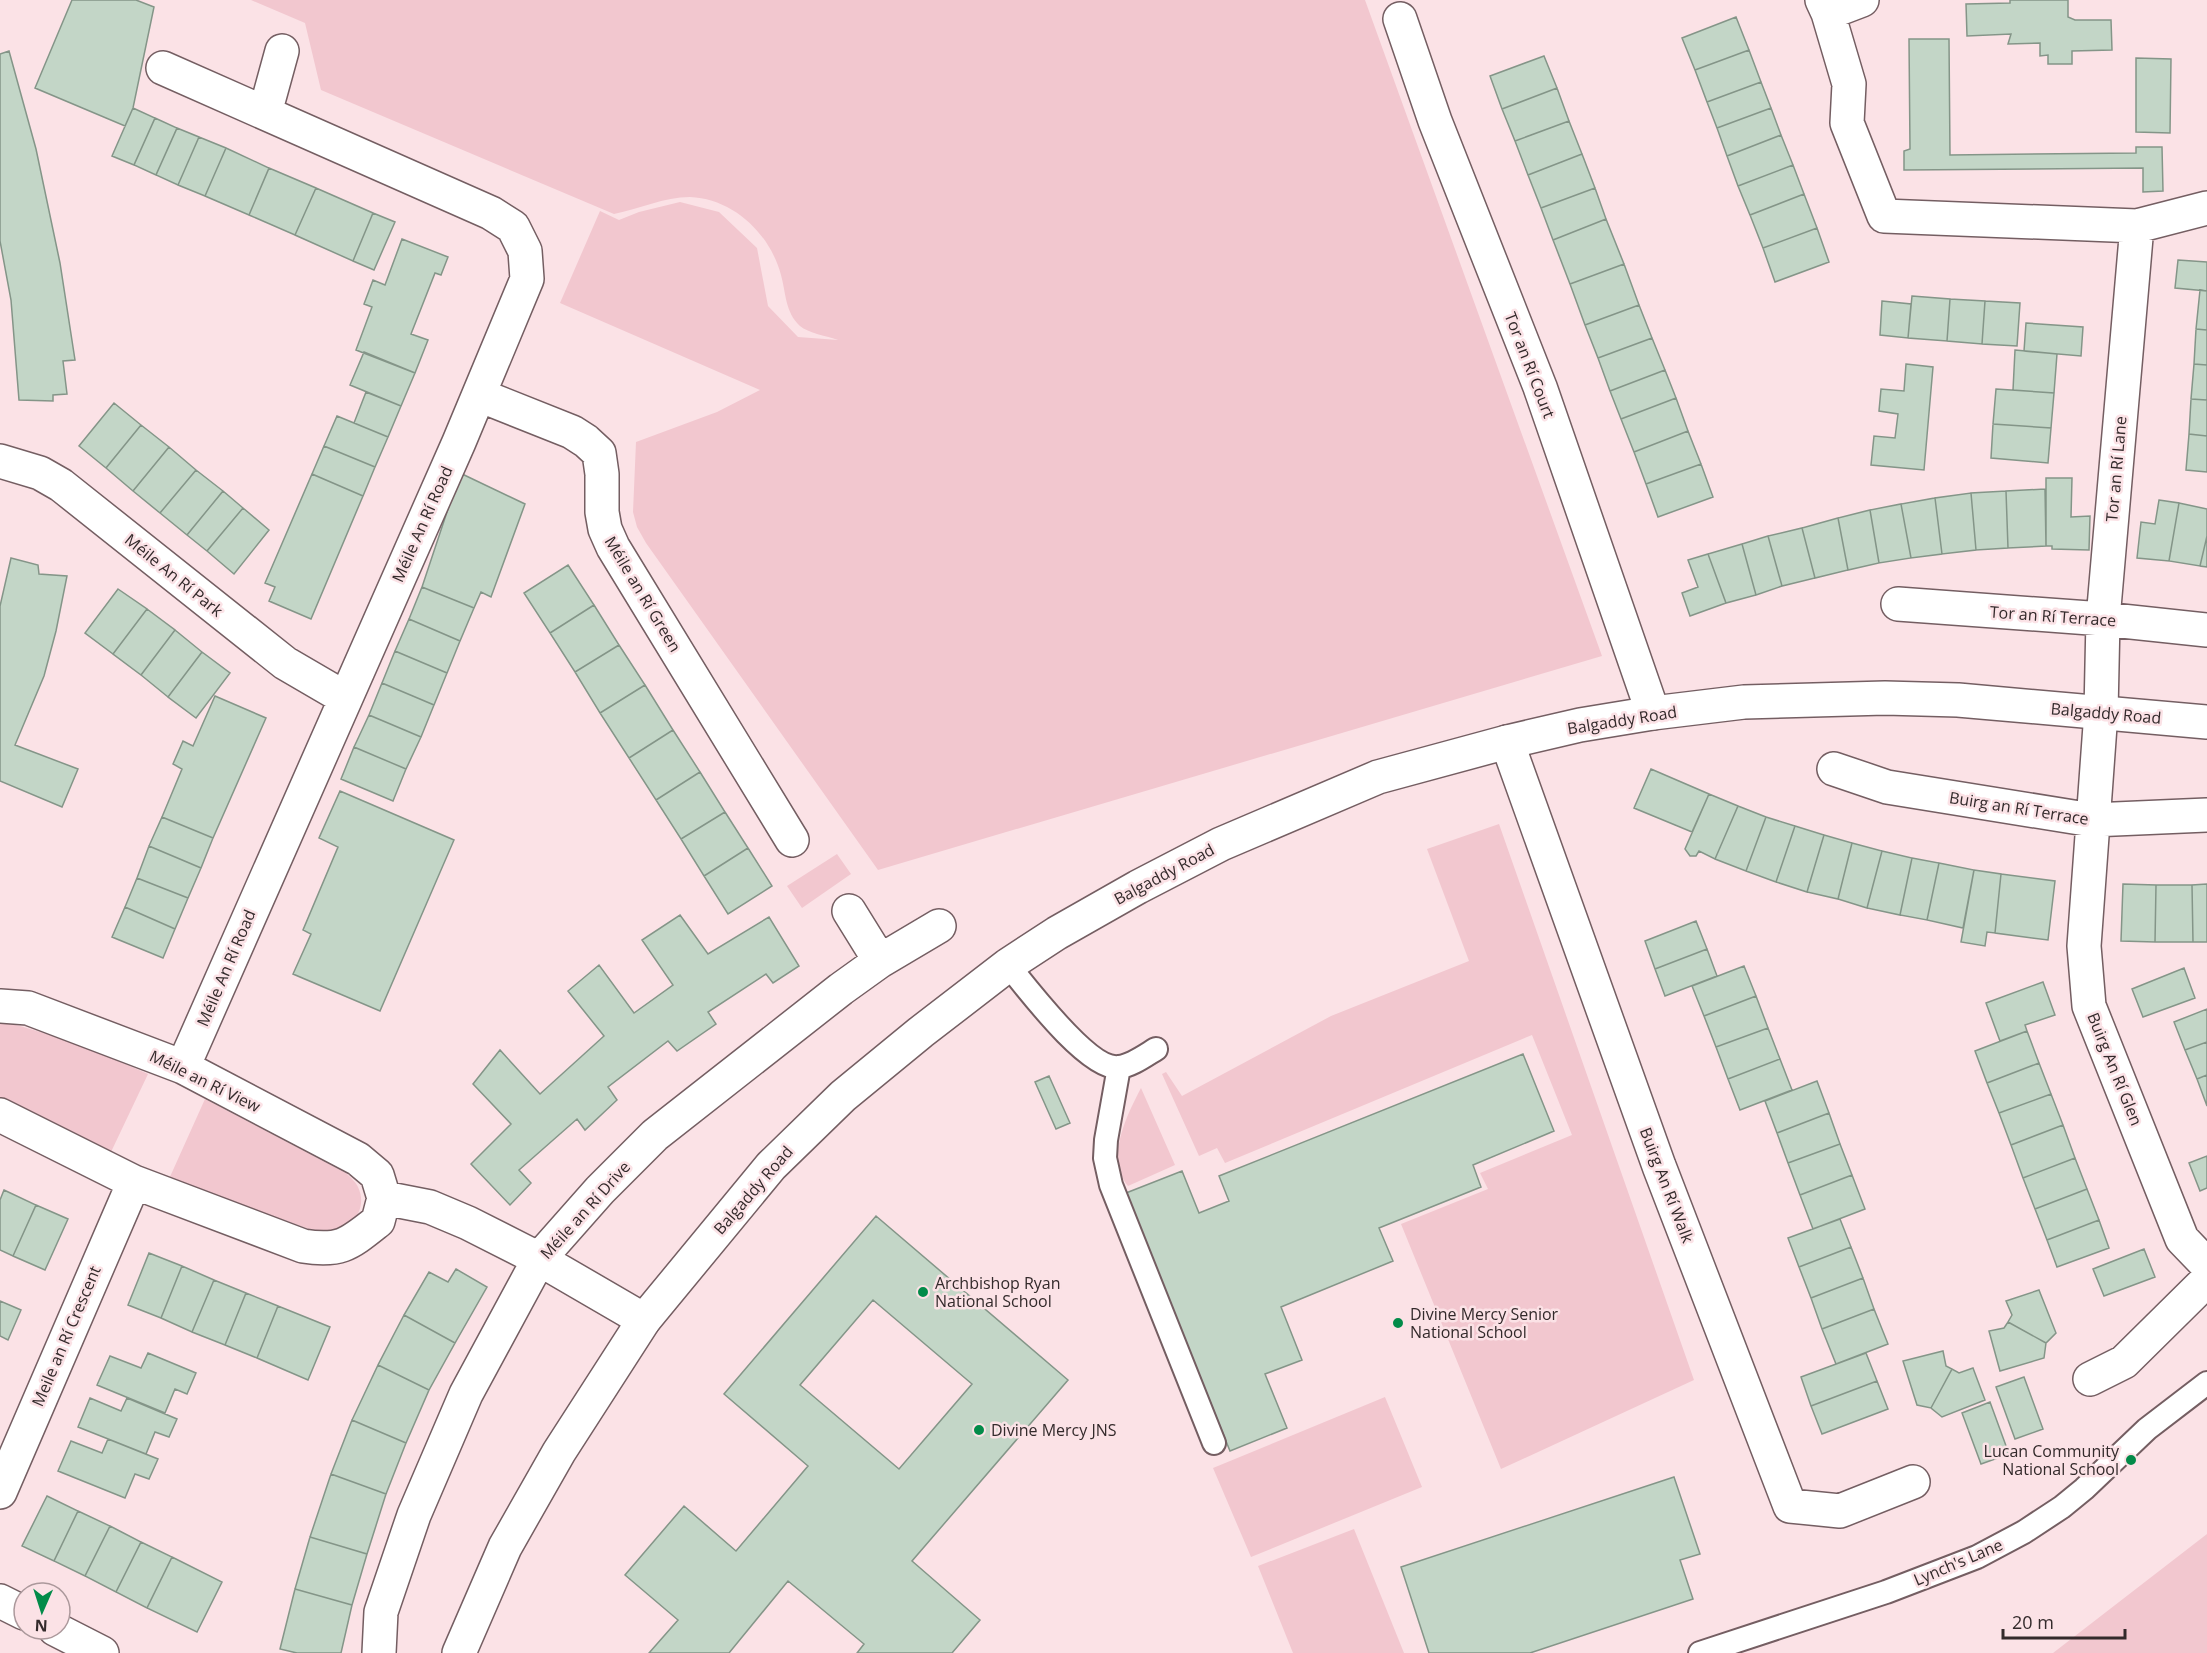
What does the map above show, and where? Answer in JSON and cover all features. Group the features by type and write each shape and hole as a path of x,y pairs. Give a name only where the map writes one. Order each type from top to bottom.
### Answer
{"street":[{"path":"1862,0 1825,6 1848,84 1847,123 1884,216 2137,225 2207,208"},
{"name":"Tor an Rí Court","path":"1400,19 1435,121 1540,387 1653,713"},
{"path":"265,113 282,51"},
{"name":"Méile An Rí Road","path":"163,68 491,213 513,228 525,251 527,279 479,395 183,1067"},
{"name":"Tor an Rí Lane","path":"2101,712 2103,619 2137,225"},
{"name":"Méile an Rí Green","path":"479,395 572,432 598,453 602,474 602,512 605,529 613,547 792,840"},
{"name":"Méile An Rí Park","path":"0,461 40,473 61,485 285,663 345,698"},
{"name":"Tor an Rí Terrace","path":"1898,604 2103,619 2207,630"},
{"name":"Balgaddy Road","path":"459,1653 505,1547 559,1452 644,1320 771,1166 843,1096 1008,965 1072,924 1221,844 1378,777 1580,725 1653,713 1744,702 1885,698 1958,700 2207,722"},
{"name":"Buirg An Rí Glen","path":"2101,712 2084,945 2089,1006 2182,1239 2207,1265"},
{"name":"Buirg An Rí Walk","path":"1507,742 1659,1166 1790,1506 1840,1511 1912,1482"},
{"name":"Buirg an Rí Terrace","path":"1834,769 1887,787 2092,820 2207,815"},
{"path":"849,911 880,961"},
{"name":"Méile an Rí Drive","path":"379,1653 381,1612 414,1515 466,1394 539,1259 600,1190 655,1135 832,995 880,961 939,926"},
{"name":"Méile an Rí View","path":"0,1006 28,1008 183,1067 358,1159 377,1175 384,1198"},
{"path":"0,1115 134,1182 303,1246 323,1249 344,1246 378,1221 384,1198 430,1207 539,1259 644,1320"},
{"name":"Meile an Rí Crescent","path":"0,1492 134,1182"},
{"path":"2090,1379 2124,1362 2207,1280"},
{"path":"72,1638 102,1653"}],"lane":[{"path":"1008,965 1057,1026 1106,1065 1119,1067 1156,1049"},
{"path":"1119,1067 1106,1140 1106,1158 1111,1185 1214,1443"},
{"name":"Lynch's Lane","path":"1700,1653 1886,1592 1977,1557 2024,1532 2084,1489 2147,1429 2207,1383"}],"shaded area":[{"path":"251,0 1365,0 1602,656 878,870 646,543 637,527 633,512 636,442 717,412 760,390 560,303 600,211 619,220 639,212 680,202 719,212 757,248 768,306 798,337 838,340 808,331 795,321 791,315 776,260 759,233 735,212 706,199 690,197 661,201 614,214 321,90 305,23"},
{"path":"1499,824 1694,1380 1501,1469 1401,1224 1488,1189 1480,1173 1572,1135 1532,1035 1225,1163 1217,1148 1199,1156 1162,1074 1166,1072 1182,1096 1331,1016 1469,961 1427,849"},
{"path":"837,854 851,874 802,908 787,886"},
{"path":"4,1022 77,1045 148,1074 111,1152 0,1097 0,1023"},
{"path":"1141,1088 1175,1165 1128,1186 1121,1175 1118,1150 1125,1123"},
{"path":"205,1099 346,1173 356,1183 361,1195 360,1210 352,1222 339,1229 312,1230 169,1179"},
{"path":"1385,1397 1422,1487 1251,1557 1213,1468"},
{"path":"1354,1529 1404,1653 1293,1653 1258,1566"},
{"path":"2207,1534 2207,1653 2053,1653"}],"building":[{"path":"72,0 136,0 154,7 133,108 125,126 35,88"},
{"path":"2010,0 2068,0 2068,17 2075,20 2111,20 2112,50 2072,51 2072,64 2048,64 2048,55 2040,56 2040,43 2008,44 2011,34 1967,36 1966,4 2010,3"},
{"path":"1736,17 1749,50 1695,70 1682,38"},
{"path":"1909,39 1949,39 1950,155 2136,153 2136,147 2162,147 2163,191 2143,192 2143,168 1904,170 1904,151 1910,149"},
{"path":"1749,50 1761,82 1707,102 1695,70"},
{"path":"9,51 36,149 60,263 75,360 63,361 67,394 53,395 53,401 19,400 11,300 0,241 0,54"},
{"path":"1544,56 1557,88 1502,109 1490,76"},
{"path":"2136,58 2171,59 2170,133 2136,132"},
{"path":"1761,82 1771,108 1717,128 1707,102"},
{"path":"1557,88 1569,121 1515,141 1502,109"},
{"path":"133,108 155,118 134,165 112,156"},
{"path":"1771,108 1781,135 1727,156 1717,128"},
{"path":"155,118 177,128 156,175 134,165"},
{"path":"1569,121 1582,154 1528,175 1515,141"},
{"path":"177,128 199,137 178,185 156,175"},
{"path":"1781,135 1793,165 1738,186 1727,156"},
{"path":"199,137 226,148 205,196 178,185"},
{"path":"226,148 269,168 249,215 205,196"},
{"path":"1582,154 1595,188 1541,208 1528,175"},
{"path":"1793,165 1804,194 1750,215 1738,186"},
{"path":"269,168 316,188 295,235 249,215"},
{"path":"316,188 373,213 353,261 295,235"},
{"path":"1595,188 1606,219 1553,240 1541,208"},
{"path":"1804,194 1817,228 1763,248 1750,215"},
{"path":"373,213 395,222 374,270 353,261"},
{"path":"1606,219 1624,264 1570,284 1553,240"},
{"path":"1817,228 1829,262 1775,282 1763,248"},
{"path":"402,239 448,257 441,275 435,273 411,334 428,340 415,373 356,350 372,307 364,304 373,280 385,285"},
{"path":"2178,260 2207,262 2207,291 2175,288"},
{"path":"1624,264 1639,305 1585,325 1570,284"},
{"path":"2200,290 2207,291 2207,330 2196,329"},
{"path":"1912,296 1950,299 1947,341 1908,338"},
{"path":"1950,299 1985,301 1982,344 1947,341"},
{"path":"1882,301 1911,304 1908,338 1880,335"},
{"path":"1985,301 2020,303 2017,346 1982,344"},
{"path":"1639,305 1652,338 1598,358 1585,325"},
{"path":"2026,323 2083,327 2081,356 2024,351"},
{"path":"2196,329 2207,330 2207,365 2194,364"},
{"path":"1652,338 1665,370 1610,391 1598,358"},
{"path":"2015,350 2057,354 2054,393 2013,390"},
{"path":"364,352 415,373 401,406 350,385"},
{"path":"1906,364 1933,367 1924,470 1871,465 1874,436 1895,438 1898,414 1879,411 1881,389 1904,391"},
{"path":"2194,364 2207,365 2207,400 2191,399"},
{"path":"1665,370 1676,398 1621,419 1610,391"},
{"path":"1996,389 2054,393 2051,428 1993,424"},
{"path":"366,392 401,406 388,437 354,423"},
{"path":"1676,398 1688,431 1634,452 1621,419"},
{"path":"2191,399 2207,400 2207,436 2189,434"},
{"path":"114,403 141,425 106,468 79,446"},
{"path":"337,416 388,437 375,467 324,446"},
{"path":"1993,424 2051,428 2048,463 1991,458"},
{"path":"141,425 169,447 133,491 106,468"},
{"path":"1688,431 1701,464 1646,484 1634,452"},
{"path":"2189,434 2207,436 2207,472 2186,470"},
{"path":"324,446 375,467 363,496 312,474"},
{"path":"169,447 196,470 160,513 133,491"},
{"path":"1701,464 1713,497 1658,517 1646,484"},
{"path":"196,470 223,491 187,535 160,513"},
{"path":"460,473 525,504 491,597 481,592 474,608 422,587"},
{"path":"312,474 363,496 311,619 269,601 275,587 265,583"},
{"path":"2046,478 2072,478 2071,517 2090,516 2089,550 2052,549 2052,546 2046,546"},
{"path":"2045,489 2046,546 2008,548 2006,491"},
{"path":"223,491 243,508 207,551 187,535"},
{"path":"2006,491 2008,548 1976,550 1971,493"},
{"path":"1971,493 1976,550 1942,554 1935,498"},
{"path":"1935,498 1942,554 1911,558 1901,504"},
{"path":"2159,500 2179,503 2169,561 2137,558 2141,522 2155,524"},
{"path":"2179,503 2207,509 2207,536 2200,566 2169,561"},
{"path":"1901,504 1911,558 1879,563 1870,510"},
{"path":"243,508 269,530 234,574 207,551"},
{"path":"1870,510 1879,563 1848,570 1838,518"},
{"path":"1838,518 1848,570 1815,578 1802,528"},
{"path":"1802,528 1815,578 1782,586 1768,536"},
{"path":"1768,536 1782,586 1756,595 1742,544"},
{"path":"2207,536 2207,567 2200,566"},
{"path":"1742,544 1756,595 1726,603 1708,554"},
{"path":"1708,554 1726,603 1690,616 1682,593 1698,587 1688,560"},
{"path":"11,558 38,565 39,574 67,576 44,676 15,745 78,769 62,807 0,781 0,606"},
{"path":"568,565 594,605 550,633 524,593"},
{"path":"422,587 474,608 460,641 409,619"},
{"path":"118,589 147,609 113,654 85,633"},
{"path":"594,605 619,645 575,672 550,633"},
{"path":"147,609 175,630 141,675 113,654"},
{"path":"409,619 460,641 447,673 395,651"},
{"path":"175,630 202,652 168,697 141,675"},
{"path":"619,645 645,685 600,713 575,672"},
{"path":"395,651 447,673 434,705 382,683"},
{"path":"202,652 230,673 196,718 168,697"},
{"path":"382,683 434,705 421,737 369,715"},
{"path":"645,685 673,730 629,758 600,713"},
{"path":"215,696 266,718 213,838 162,817 182,769 173,764 183,741 193,746"},
{"path":"369,715 421,737 406,769 354,747"},
{"path":"673,730 700,772 656,800 629,758"},
{"path":"354,747 406,769 393,801 341,779"},
{"path":"1651,769 1709,794 1692,832 1634,808"},
{"path":"700,772 725,812 681,839 656,800"},
{"path":"340,791 454,840 380,1011 293,974 311,934 303,930 338,847 319,838"},
{"path":"1709,794 1738,806 1715,859 1699,851 1696,856 1690,856 1685,849"},
{"path":"1738,806 1766,817 1746,871 1715,859"},
{"path":"725,812 748,848 704,876 681,839"},
{"path":"162,817 213,838 201,868 149,846"},
{"path":"1766,817 1795,826 1776,882 1746,871"},
{"path":"1795,826 1824,835 1807,892 1776,882"},
{"path":"1824,835 1852,843 1838,899 1807,892"},
{"path":"1852,843 1882,851 1867,908 1838,899"},
{"path":"149,846 201,868 188,898 137,878"},
{"path":"748,848 772,886 728,914 704,876"},
{"path":"1882,851 1912,858 1900,915 1867,908"},
{"path":"1912,858 1939,863 1927,920 1900,915"},
{"path":"1939,863 1974,870 1963,928 1927,920"},
{"path":"1974,870 2001,874 1995,933 1987,932 1985,946 1961,942"},
{"path":"2001,874 2055,881 2048,940 1995,933"},
{"path":"137,878 188,898 175,929 125,907"},
{"path":"2123,884 2156,885 2155,942 2121,941"},
{"path":"2207,884 2207,942 2193,942 2192,885"},
{"path":"2156,885 2192,885 2193,942 2155,942"},
{"path":"125,907 175,929 163,958 112,937"},
{"path":"680,915 708,954 769,917 799,966 773,983 766,974 708,1012 716,1024 677,1051 668,1041 608,1087 617,1100 585,1130 577,1119 519,1170 531,1183 510,1205 471,1164 511,1124 473,1084 500,1050 540,1094 604,1036 568,991 599,965 634,1013 673,985 642,940"},
{"path":"1696,921 1707,949 1655,969 1645,941"},
{"path":"1707,949 1717,976 1665,996 1655,969"},
{"path":"1744,966 1756,996 1704,1016 1692,986"},
{"path":"2184,968 2195,998 2143,1017 2132,989"},
{"path":"2043,982 2055,1015 2025,1025 2027,1031 2000,1041 1986,1003"},
{"path":"1756,996 1768,1028 1716,1047 1704,1016"},
{"path":"2207,1009 2207,1042 2185,1050 2174,1022"},
{"path":"1768,1028 1780,1059 1728,1079 1716,1047"},
{"path":"2027,1031 2039,1063 1987,1083 1975,1051"},
{"path":"2207,1042 2207,1075 2197,1079 2185,1050"},
{"path":"1523,1054 1554,1131 1473,1165 1481,1187 1379,1228 1393,1261 1281,1307 1302,1360 1265,1374 1287,1428 1230,1451 1126,1193 1182,1171 1199,1213 1229,1201 1219,1176"},
{"path":"1780,1059 1792,1090 1740,1110 1728,1079"},
{"path":"2039,1063 2051,1094 1999,1113 1987,1083"},
{"path":"2207,1075 2207,1106 2197,1079"},
{"path":"1049,1076 1070,1123 1056,1129 1035,1082"},
{"path":"1817,1081 1829,1113 1777,1133 1765,1101"},
{"path":"2051,1094 2063,1125 2011,1145 1999,1113"},
{"path":"1829,1113 1840,1144 1788,1163 1777,1133"},
{"path":"2063,1125 2075,1158 2023,1178 2011,1145"},
{"path":"1840,1144 1852,1175 1800,1195 1788,1163"},
{"path":"2207,1156 2207,1188 2200,1191 2189,1163"},
{"path":"2075,1158 2087,1189 2035,1209 2023,1178"},
{"path":"1852,1175 1865,1209 1813,1229 1800,1195"},
{"path":"2087,1189 2099,1220 2047,1240 2035,1209"},
{"path":"4,1190 36,1205 13,1256 0,1250 0,1200"},
{"path":"36,1205 68,1219 45,1270 13,1256"},
{"name":"Divine Mercy JNS","path":"876,1216 1068,1380 912,1561 980,1620 952,1653 857,1653 864,1644 788,1581 729,1653 649,1653 678,1620 625,1575 684,1506 736,1551 808,1466 724,1394","holes":["873,1300 972,1384 899,1469 800,1385"]},
{"path":"1840,1219 1851,1247 1799,1267 1788,1238"},
{"path":"2099,1220 2109,1248 2057,1267 2047,1240"},
{"path":"1851,1247 1863,1278 1811,1298 1799,1267"},
{"path":"2144,1249 2155,1277 2104,1296 2093,1269"},
{"path":"149,1253 182,1266 161,1318 128,1305"},
{"path":"182,1266 214,1280 192,1332 161,1318"},
{"path":"456,1269 487,1287 455,1343 404,1315 429,1272 448,1282"},
{"path":"1863,1278 1874,1309 1822,1329 1811,1298"},
{"path":"214,1280 246,1293 225,1345 192,1332"},
{"path":"2039,1290 2056,1333 2046,1343 2008,1322 2012,1315 2006,1301"},
{"path":"246,1293 278,1306 257,1358 225,1345"},
{"path":"0,1301 21,1310 8,1340 0,1336"},
{"path":"278,1306 330,1327 308,1380 257,1358"},
{"path":"1874,1309 1888,1344 1836,1364 1822,1329"},
{"path":"404,1315 455,1343 429,1390 378,1365"},
{"path":"2008,1322 2046,1343 2044,1358 2000,1371 1989,1331 2004,1328"},
{"path":"1943,1351 1946,1366 1952,1369 1931,1408 1917,1405 1903,1361"},
{"path":"148,1353 196,1373 187,1394 175,1389 165,1413 97,1385 110,1356 141,1368"},
{"path":"1866,1353 1877,1381 1811,1406 1801,1377"},
{"path":"378,1365 429,1390 406,1443 352,1420"},
{"path":"1973,1368 1985,1400 1942,1417 1931,1408 1952,1369 1959,1373"},
{"path":"2024,1377 2043,1429 2015,1439 1996,1387"},
{"path":"1877,1381 1888,1409 1822,1434 1811,1406"},
{"path":"90,1398 121,1411 127,1398 177,1419 169,1437 155,1432 146,1454 78,1427"},
{"path":"1990,1402 2009,1454 1981,1464 1962,1413"},
{"path":"352,1420 406,1443 386,1494 331,1474"},
{"path":"108,1439 158,1459 149,1479 135,1474 125,1498 58,1471 71,1441 102,1453"},
{"path":"331,1474 386,1494 367,1554 310,1537"},
{"path":"1674,1477 1700,1554 1680,1560 1693,1599 1530,1653 1429,1653 1401,1567"},
{"path":"47,1496 78,1511 54,1561 22,1546"},
{"path":"78,1511 110,1526 85,1576 54,1561"},
{"path":"110,1526 141,1542 116,1592 85,1576"},
{"path":"310,1537 367,1554 352,1605 295,1589"},
{"path":"141,1542 172,1557 147,1608 116,1592"},
{"path":"172,1557 222,1582 197,1632 147,1608"},
{"path":"295,1589 352,1605 341,1653 297,1653 280,1649"}],"place":[{"name":"Archbishop Ryan National School","path":"923,1292"},
{"name":"Divine Mercy Senior National School","path":"1398,1323"},
{"name":"Divine Mercy JNS","path":"979,1430"},
{"name":"Lucan Community National School","path":"2131,1460"}]}
